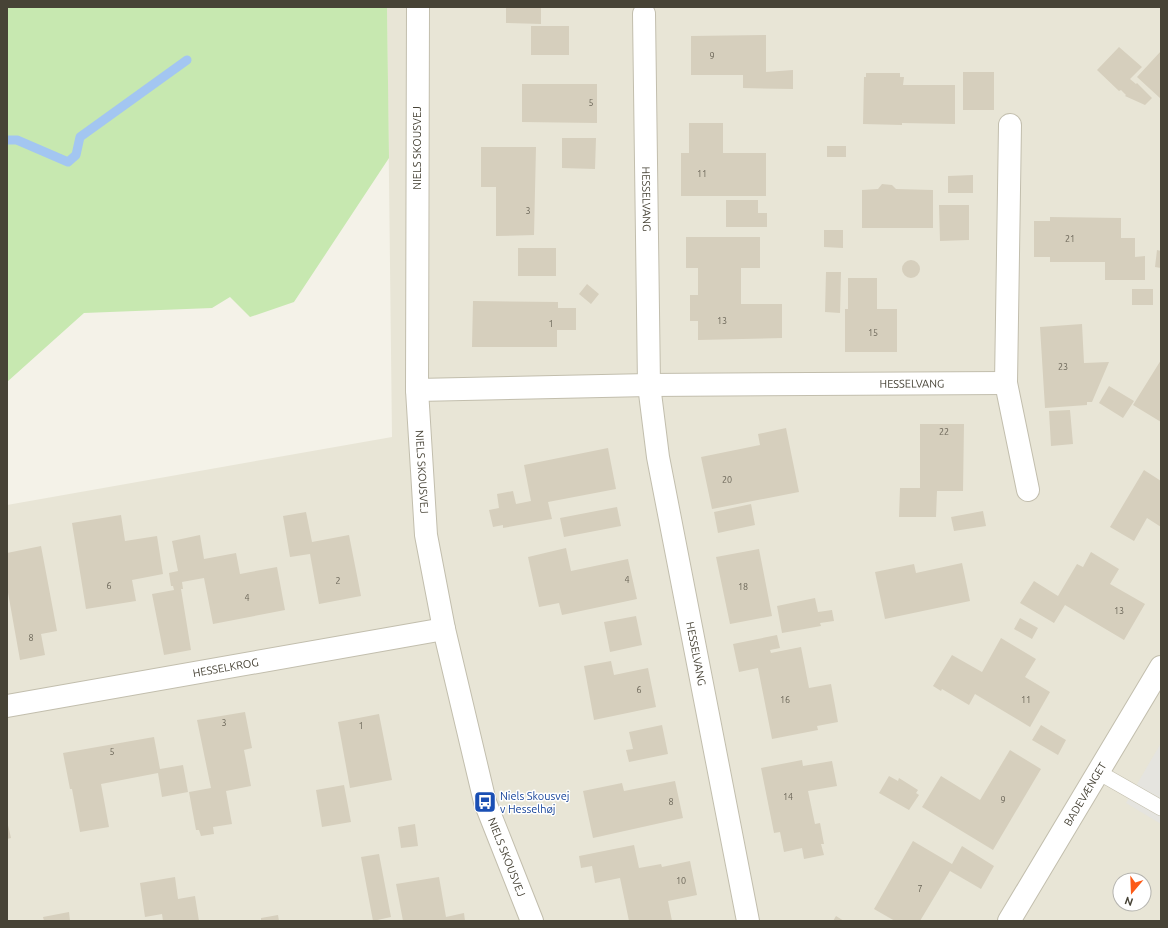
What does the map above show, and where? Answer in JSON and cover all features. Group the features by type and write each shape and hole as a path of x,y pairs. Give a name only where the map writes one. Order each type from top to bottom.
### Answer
{"street":[{"name":"NIELS SKOUSVEJ","path":"418,7 417,390 426,534 444,629 485,802 532,921"},
{"name":"HESSELVANG","path":"644,14 649,385 658,457 748,921"},
{"path":"1010,125 1006,383 1028,490"},
{"name":"HESSELVANG","path":"417,390 649,385 1006,383"},
{"name":"HESSELKROG","path":"7,706 444,629"},
{"name":"BADEVÆNGET","path":"1009,921 1161,667"}],"lane":[{"path":"1098,772 1161,808"}],"shaded area":[{"path":"387,7 1161,7 1161,921 7,921 7,505 392,437"},
{"path":"1161,743 1161,824 1126,803"}],"green space":[{"path":"7,7 387,7 389,158 294,302 250,317 230,297 212,308 84,313 7,382"}],"building":[{"path":"506,7 541,7 541,24 506,23"},
{"path":"531,26 569,26 569,55 531,55"},
{"path":"766,35 766,72 793,70 793,89 743,88 743,75 691,75 691,36"},
{"path":"1119,47 1142,67 1130,79 1136,84 1137,83 1152,98 1145,105 1125,96 1126,95 1121,90 1119,91 1097,70"},
{"path":"1161,51 1161,99 1137,77"},
{"path":"963,72 994,72 994,110 963,110"},
{"path":"866,73 900,73 900,77 904,77 903,85 955,85 955,124 863,124 864,77 866,77"},
{"path":"522,84 597,84 597,123 522,122"},
{"path":"689,123 723,123 723,153 766,153 766,196 681,196 681,153 689,153"},
{"path":"562,138 596,138 595,169 562,168"},
{"path":"827,146 846,146 846,157 827,157"},
{"path":"481,147 536,147 534,235 496,236 496,187 481,187"},
{"path":"973,175 973,193 948,193 948,176"},
{"path":"882,184 892,185 896,189 933,190 933,228 862,228 862,190 878,189"},
{"path":"726,200 758,200 758,213 767,213 767,227 726,227"},
{"path":"939,205 969,205 969,240 940,241"},
{"path":"1050,217 1121,218 1121,238 1135,238 1135,257 1145,256 1145,280 1105,280 1105,262 1050,262 1050,257 1034,257 1034,221 1050,221"},
{"path":"824,230 843,230 843,248 824,247"},
{"path":"686,237 760,237 760,268 741,268 741,304 782,304 782,338 698,340 698,321 690,321 690,295 698,295 698,268 686,268"},
{"path":"518,248 556,248 556,276 518,276"},
{"path":"1157,250 1161,251 1161,268 1155,267"},
{"path":"911,260 917,263 920,269 917,275 911,278 905,275 902,269 905,263"},
{"path":"826,272 841,272 840,313 825,312"},
{"path":"848,278 877,278 877,309 897,309 897,352 845,352 845,309 848,309"},
{"path":"587,284 599,294 591,304 579,294"},
{"path":"1132,289 1153,289 1153,305 1132,305"},
{"path":"473,301 558,302 558,308 576,308 576,330 557,330 557,347 472,347"},
{"path":"1082,324 1084,363 1109,362 1092,402 1087,402 1087,405 1045,408 1040,327"},
{"path":"1161,360 1161,422 1133,405"},
{"path":"1109,386 1134,401 1123,418 1099,403"},
{"path":"1070,410 1073,444 1051,446 1049,411"},
{"path":"920,424 964,424 963,491 937,491 936,517 899,517 900,488 920,488"},
{"path":"786,428 799,492 712,509 701,457 760,445 758,434"},
{"path":"608,448 616,489 548,502 552,519 503,528 503,525 493,527 489,510 499,508 497,494 513,491 516,504 531,501 524,465"},
{"path":"1144,470 1161,481 1161,527 1147,518 1134,541 1110,527"},
{"path":"751,504 755,525 718,533 714,512"},
{"path":"617,507 621,526 564,537 560,518"},
{"path":"983,511 986,526 954,531 951,517"},
{"path":"306,512 312,542 349,535 361,596 319,604 310,554 290,557 283,516"},
{"path":"121,515 125,541 157,536 163,574 132,580 136,601 86,609 72,523"},
{"path":"200,535 204,559 236,553 240,574 277,567 285,610 213,624 204,578 182,582 183,589 181,589 191,650 164,655 152,594 174,590 173,586 171,586 169,573 178,571 172,541"},
{"path":"41,546 57,631 41,634 45,655 20,660 7,587 7,553"},
{"path":"566,548 571,571 628,559 637,599 562,615 559,603 539,607 528,557"},
{"path":"759,549 772,616 730,624 716,557"},
{"path":"1091,552 1119,569 1110,584 1145,604 1124,640 1065,605 1054,623 1020,603 1034,581 1058,596 1077,564 1083,567"},
{"path":"962,563 970,601 885,619 875,572 914,564 916,573"},
{"path":"815,598 818,612 832,610 834,621 820,623 821,626 782,633 777,606"},
{"path":"636,616 642,645 610,652 604,622"},
{"path":"1020,618 1038,628 1032,639 1014,629"},
{"path":"777,635 780,648 770,650 771,653 801,647 809,688 831,684 838,722 817,726 818,730 772,739 758,668 739,672 733,644"},
{"path":"1001,638 1036,659 1025,677 1050,692 1030,727 975,694 969,705 942,689 941,691 933,686 952,655 982,672"},
{"path":"611,661 614,675 648,668 656,707 594,720 584,666"},
{"path":"245,712 252,748 244,750 251,786 226,791 232,824 213,827 214,834 201,836 199,830 196,830 189,792 211,788 197,720"},
{"path":"379,714 392,780 350,788 338,722"},
{"path":"662,725 668,754 629,762 626,750 633,749 629,732"},
{"path":"1041,725 1066,740 1058,755 1032,740"},
{"path":"154,737 160,769 183,765 188,792 162,797 158,773 101,784 109,827 80,832 72,789 70,789 63,753"},
{"path":"1010,750 1041,769 993,850 922,807 941,776 980,800"},
{"path":"802,760 803,766 832,761 837,786 808,791 815,824 820,823 824,844 821,844 824,855 804,859 802,848 784,852 780,832 774,833 761,768"},
{"path":"889,776 898,781 899,778 918,790 916,793 919,795 909,810 879,793"},
{"path":"675,781 683,818 593,838 583,791 622,783 624,791"},
{"path":"344,785 351,822 322,827 316,790"},
{"path":"7,821 11,838 7,839"},
{"path":"415,824 418,846 401,848 398,827"},
{"path":"913,841 952,864 962,846 994,866 981,889 950,871 920,921 895,921 874,909"},
{"path":"634,845 639,868 661,864 662,867 690,861 697,895 668,901 672,921 629,921 620,878 595,883 592,866 581,868 579,856"},
{"path":"379,854 391,917 373,921 361,857"},
{"path":"175,877 178,899 195,896 199,921 163,921 162,914 145,917 140,883"},
{"path":"439,877 446,917 464,913 465,921 403,921 396,884"},
{"path":"69,912 70,921 44,921 43,917"},
{"path":"278,915 279,921 261,921 261,918"},
{"path":"836,916 844,921 833,921"}],"waterway":[{"path":"7,140 17,140 68,162 76,155 80,137 187,60"}],"place":[{"name":"Niels Skousvej v Hesselhøj","path":"485,802"}]}
